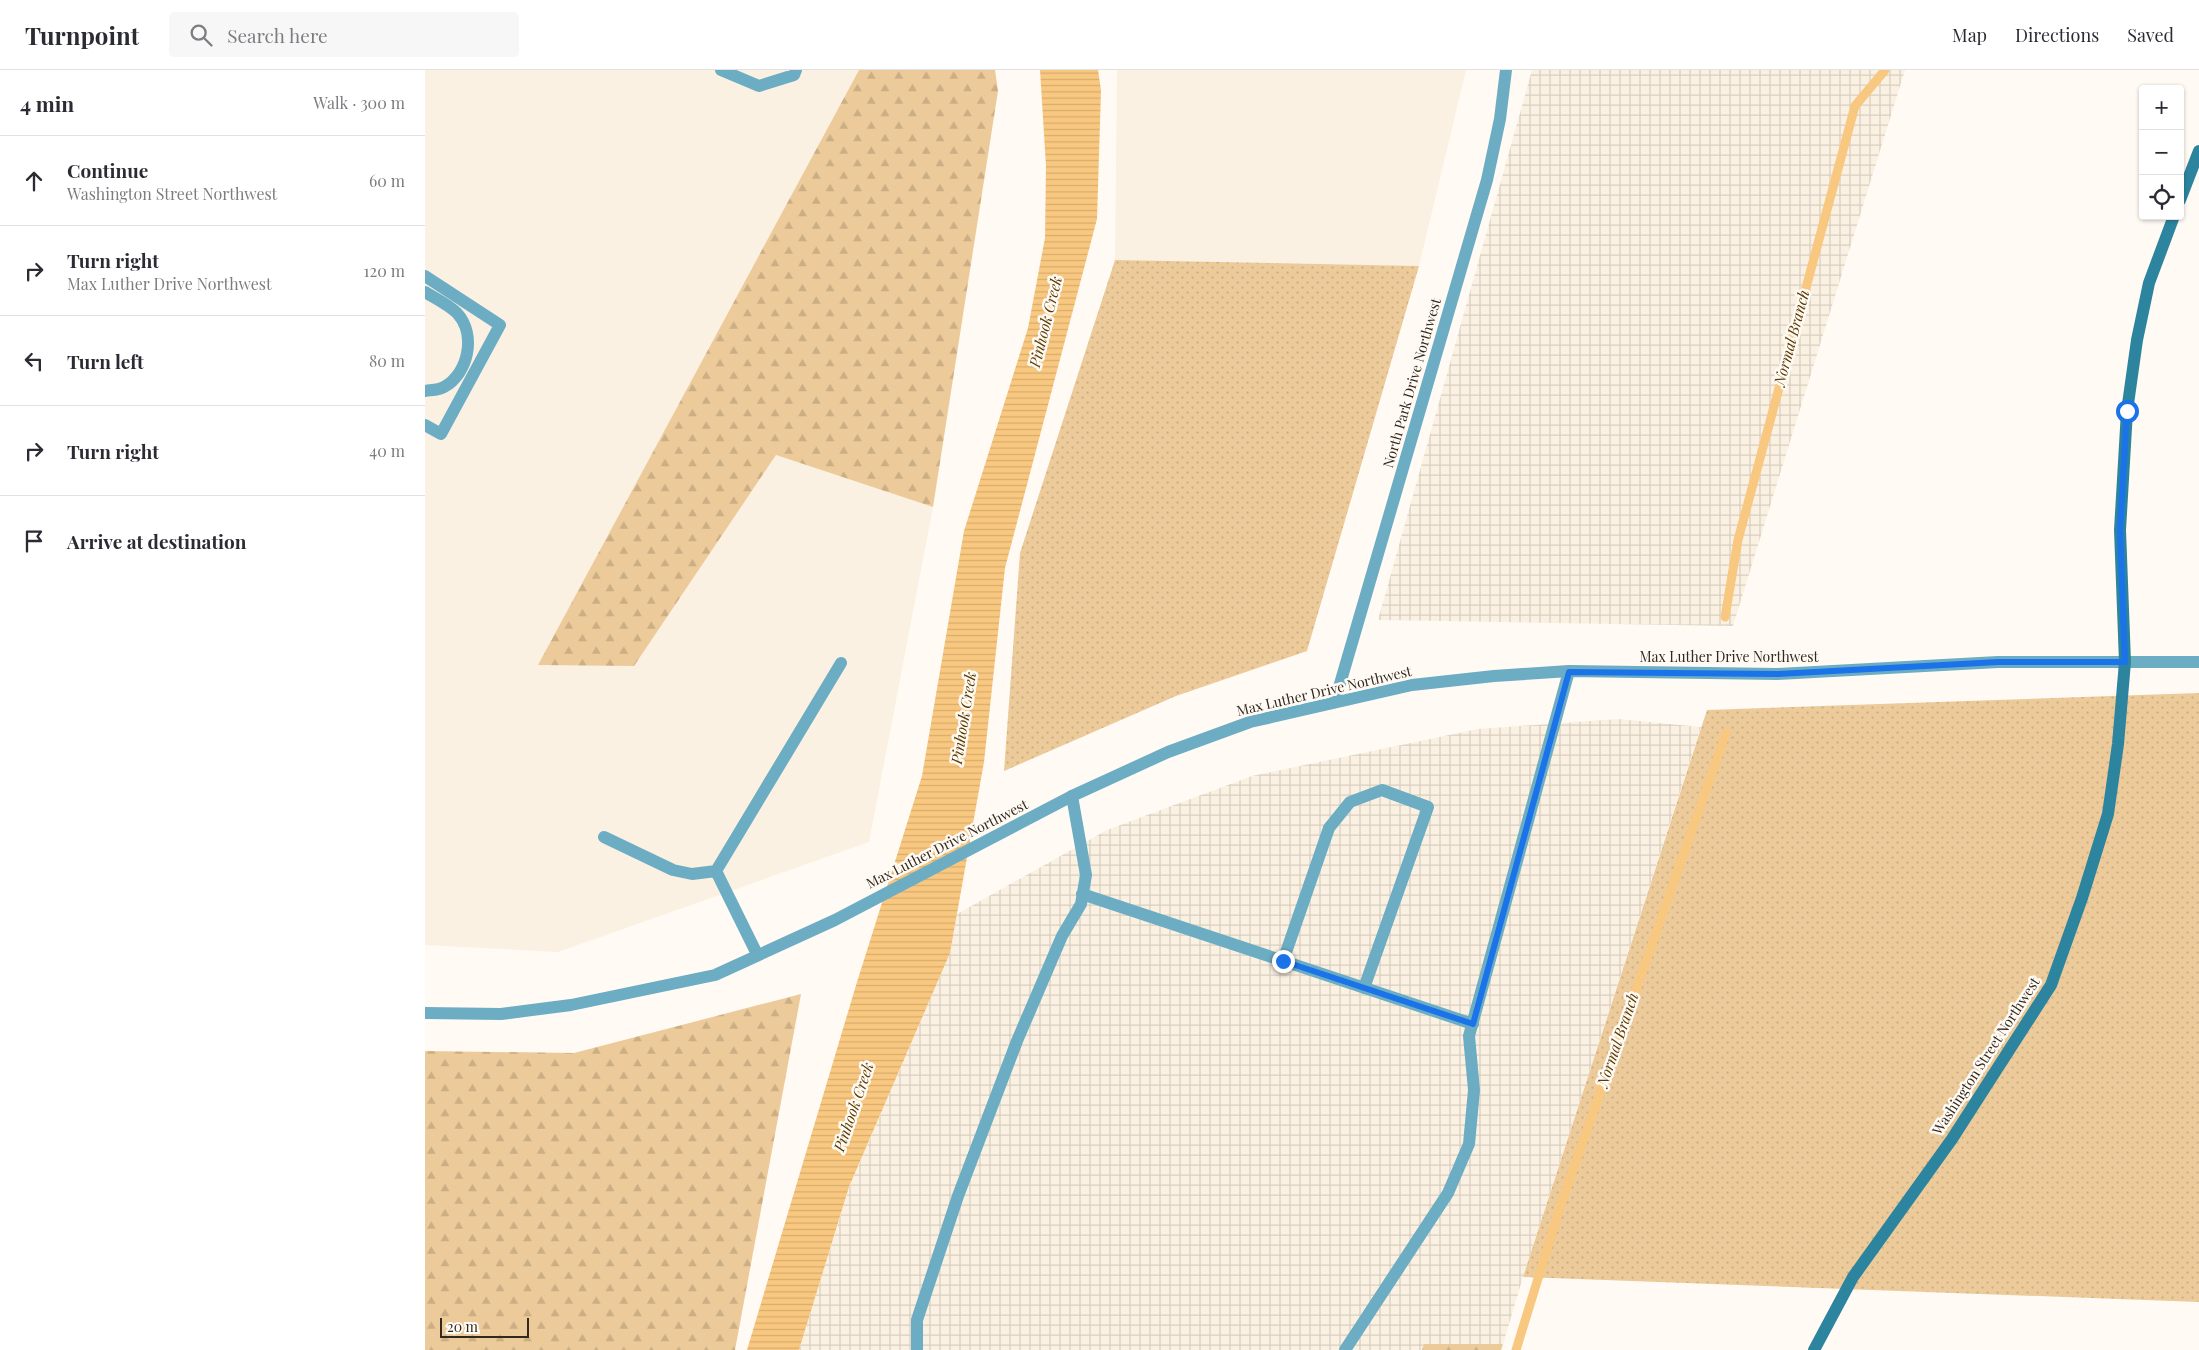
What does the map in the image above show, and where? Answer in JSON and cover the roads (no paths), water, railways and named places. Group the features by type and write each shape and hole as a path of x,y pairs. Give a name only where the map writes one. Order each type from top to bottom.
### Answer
{"main road":[{"path":"2184,190 2199,151"},
{"name":"Washington Street Northwest","path":"1814,1350 1853,1277 1952,1139 2051,985 2082,898 2108,814 2118,744 2125,662 2120,530 2127,411 2137,340 2149,283 2173,220"}],"street":[{"path":"721,70 759,86 794,75 796,70"},
{"name":"North Park Drive Northwest","path":"1335,701 1487,180 1500,119 1505,70"},
{"path":"425,276 500,325 441,434 425,425"},
{"path":"425,292 458,314 467,334 468,354 457,377 443,388 425,391"},
{"name":"Max Luther Drive Northwest","path":"425,1013 501,1014 571,1005 715,975 757,954 835,920 1072,796 1168,752 1232,728 1335,701 1412,685 1494,676 1569,672 1777,674 1998,662 2199,662"},
{"path":"716,871 841,663"},
{"path":"1345,1350 1448,1194 1469,1144 1474,1090 1469,1036 1569,672"},
{"path":"1283,961 1329,828 1350,802 1382,790 1428,807 1364,988"},
{"path":"917,1350 917,1320 958,1196 1017,1041 1062,936 1081,904 1086,876 1072,796"},
{"path":"604,837 673,870 692,874 716,871"},
{"path":"716,871 757,954"},
{"path":"1082,894 1473,1024"}],"water":[{"name":"Pinhook Creek","path":"1040,70 1098,70 1101,90 1097,219 1005,568 984,762 950,953 849,1187 799,1350 747,1350 857,982 922,776 964,531 1028,328 1045,238 1046,166"}],"waterway":[{"name":"Normal Branch","path":"1725,617 1738,540 1855,106 1885,70"},
{"name":"Normal Branch","path":"1516,1350 1561,1204 1726,733"}]}
